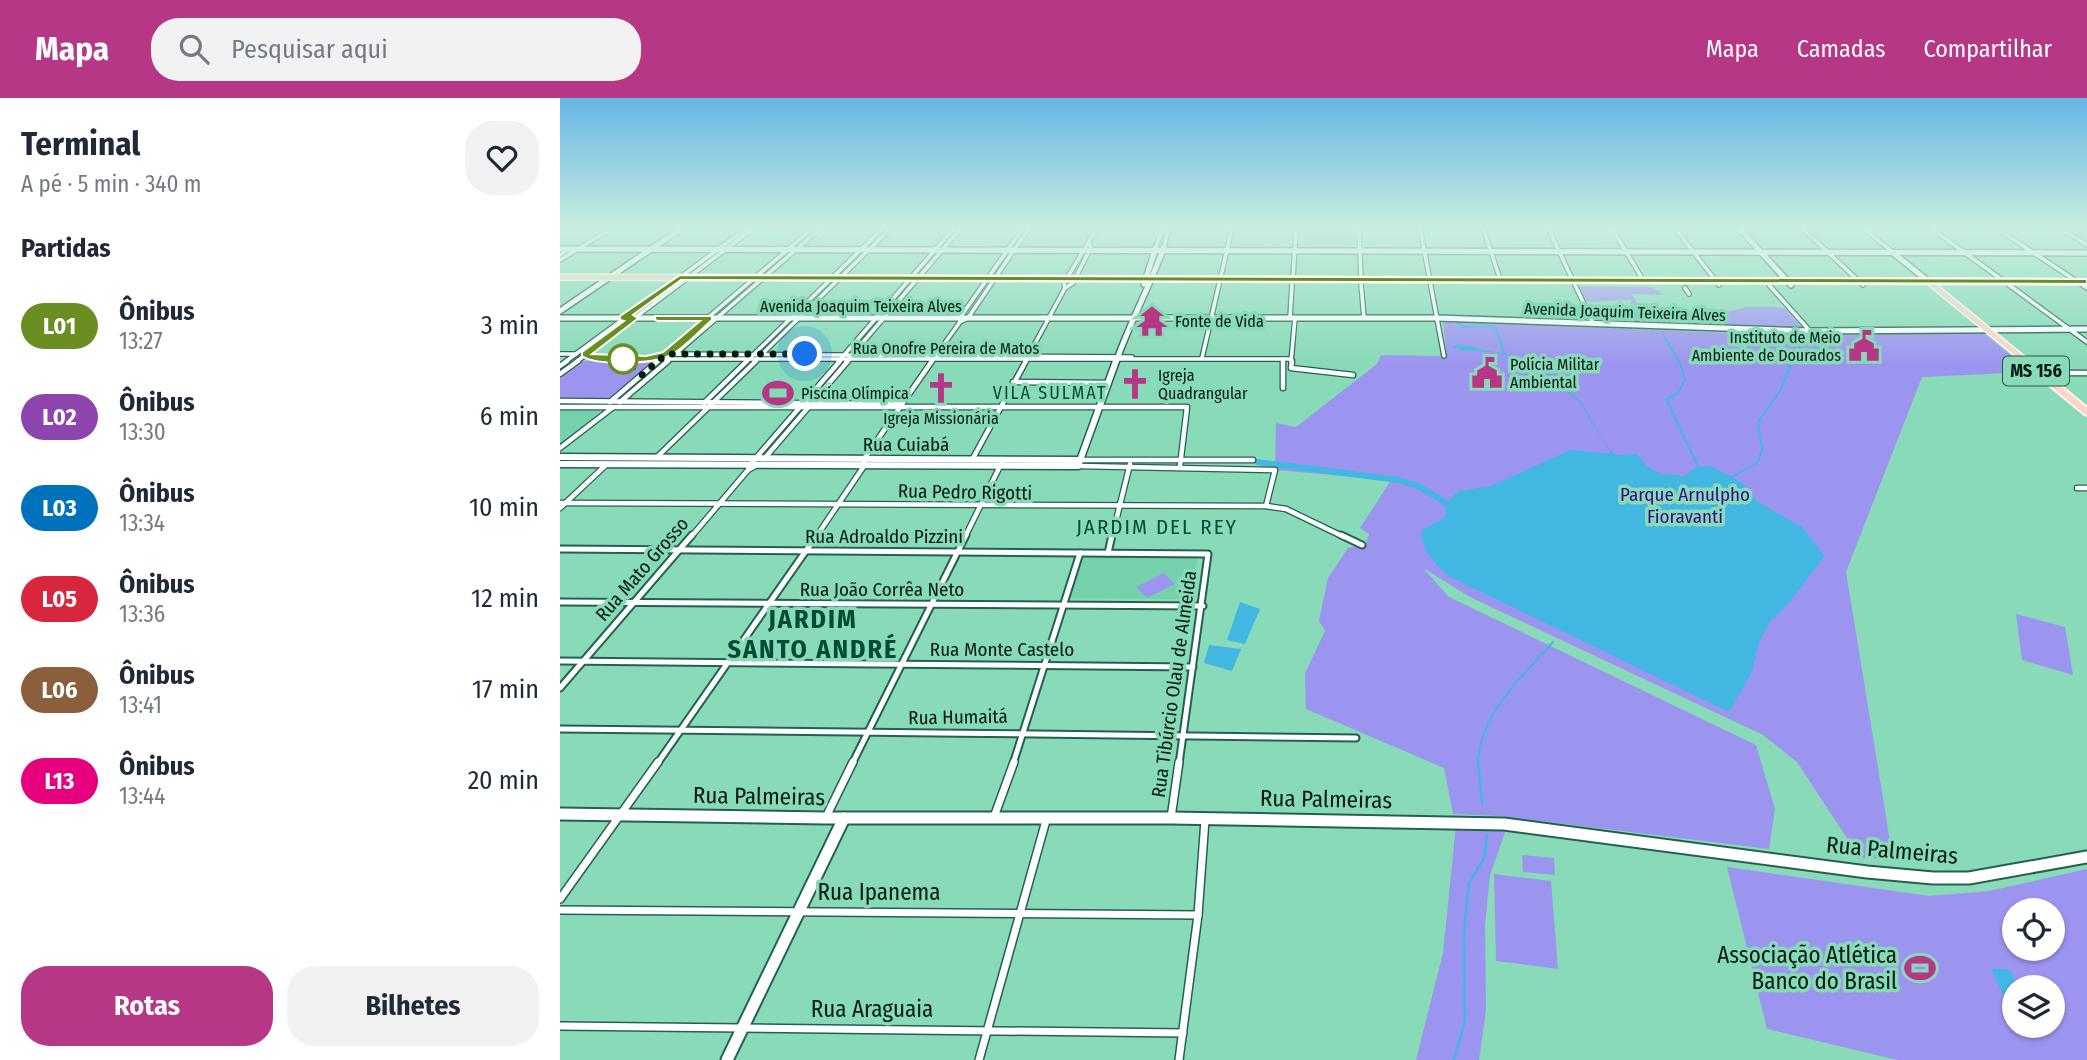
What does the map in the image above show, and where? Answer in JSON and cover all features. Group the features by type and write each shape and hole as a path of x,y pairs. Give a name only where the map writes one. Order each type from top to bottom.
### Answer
{"main road":[{"path":"560,314 612,273"},
{"path":"1147,282 1149,273"},
{"path":"1079,463 1132,317 1153,273"},
{"path":"1780,273 1789,283"},
{"path":"1918,273 1930,283"},
{"path":"560,279 748,282 763,277 834,280"},
{"path":"560,306 595,281 605,278"},
{"path":"560,279 595,281"},
{"path":"1430,282 1500,279 1573,282"},
{"path":"681,280 2086,285"},
{"path":"2007,284 2078,282 2086,285"},
{"path":"1717,283 1789,283"},
{"name":"MS 156","path":"1930,283 2087,412"},
{"name":"Avenida Joaquim Teixeira Alves","path":"560,314 960,318 1437,318 1810,331 2087,329"},
{"name":"Rua Cuiabá","path":"560,457 614,457 748,467 765,458 864,463"},
{"name":"Rua Cuiabá","path":"560,464 653,461 1079,463"},
{"name":"Rua Palmeiras","path":"560,814 825,818 1205,818 1504,824 1867,872 1933,878 1969,878 2087,857"},
{"path":"727,1060 844,818"}],"street":[{"path":"560,374 688,273"},
{"path":"560,366 693,273"},
{"path":"620,402 764,273"},
{"path":"763,277 767,273"},
{"path":"698,415 700,407 753,354 841,273"},
{"path":"653,461 759,359 797,316 841,273"},
{"path":"757,461 841,357 917,273"},
{"path":"765,458 917,273"},
{"path":"969,316 993,273"},
{"path":"560,899 729,663 838,504 899,406 960,318 997,273"},
{"path":"971,463 1071,273"},
{"path":"1074,281 1077,273"},
{"path":"1202,358 1224,273"},
{"path":"1294,273 1291,368 1353,375"},
{"path":"1361,273 1364,318"},
{"path":"1429,273 1444,356"},
{"path":"1498,273 1500,279"},
{"path":"1569,273 1593,323"},
{"path":"1638,273 1644,282"},
{"path":"1709,273 1717,283"},
{"path":"1850,273 1861,283"},
{"path":"1992,273 2087,342"},
{"path":"2064,273 2078,282"},
{"path":"560,448 666,354 716,316 748,282"},
{"path":"1769,285 1810,331"},
{"path":"1685,288 1689,294"},
{"path":"560,356 586,354"},
{"name":"Rua Onofre Pereira de Matos","path":"666,354 841,357"},
{"path":"782,359 786,354"},
{"path":"560,356 580,359"},
{"name":"Rua Onofre Pereira de Matos","path":"661,359 1291,359"},
{"path":"1283,359 1283,388"},
{"path":"2039,373 2087,373"},
{"path":"1013,382 1108,383"},
{"path":"560,401 700,407 899,406"},
{"path":"612,404 803,402 913,407 1187,407 1181,463"},
{"path":"560,407 604,410"},
{"path":"562,504 614,457"},
{"path":"1236,460 1243,467 1275,470 1266,506"},
{"name":"Rua Cuiabá","path":"1079,463 1253,460"},
{"path":"825,818 1002,463"},
{"path":"1108,553 1130,463"},
{"name":"Rua Cuiabá","path":"1181,463 1243,467"},
{"name":"Rua Mato Grosso","path":"560,688 748,467"},
{"path":"2077,488 2087,488"},
{"name":"Rua Pedro Rigotti","path":"562,504 1266,506 1286,509 1362,545"},
{"name":"Rua Adroaldo Pizzini","path":"560,548 1208,554"},
{"path":"994,817 1026,732 1080,552"},
{"name":"Rua Tibúrcio Olau de Almeida","path":"1171,818 1203,606 1208,554"},
{"name":"Rua João Corrêa Neto","path":"560,602 1203,606"},
{"name":"Rua Monte Castelo","path":"560,661 1193,667"},
{"name":"Rua Humaitá","path":"560,729 866,734 1026,732 1356,738"},
{"path":"979,1060 1047,817"},
{"path":"1179,1060 1198,915 1205,818"},
{"name":"Rua Ipanema","path":"560,910 1198,915"},
{"name":"Rua Araguaia","path":"560,1026 1183,1033"}],"shaded area":[{"path":"560,409 602,410 560,445"},
{"path":"1082,554 1198,555 1190,599 1069,598"}],"green space":[{"path":"1578,287 1649,287 1663,295 1632,294 1637,303 1664,304 1634,305 1630,304 1632,300 1587,302"},
{"path":"1645,307 1709,316 1747,307 1776,307 1786,309 1800,326 1601,322 1594,319 1588,308"},
{"name":"Parque Arnulpho Fioravanti","path":"1443,322 1816,336 1978,332 1985,334 2031,372 1922,377 1846,572 1893,859 1860,858 1797,762 1763,735 1470,597 1423,568 1449,597 1756,745 1775,809 1769,849 1500,816 1453,814 1444,768 1306,709 1305,673 1325,631 1319,621 1328,578 1348,548 1366,544 1369,534 1360,528 1391,480 1275,470 1276,423 1296,427 1377,364 1381,355 1447,356"},
{"path":"580,361 654,362 609,401 560,400 560,376"},
{"path":"1164,573 1175,584 1147,598 1136,587"},
{"path":"2016,614 2065,627 2073,675 2022,660"},
{"path":"1456,825 1507,827 1490,875 1485,925 1486,1010 1479,1060 1416,1060 1443,953"},
{"path":"1522,855 1554,858 1555,875 1523,872"},
{"name":"Associação Atlética Banco do Brasil","path":"1727,867 1929,896 1989,891 2087,869 2087,1060 1897,1060 1767,1029"},
{"path":"1494,874 1551,881 1558,969 1496,961"}],"water":[{"path":"1459,344 1494,352 1453,347"},
{"path":"1528,361 1534,362 1581,402 1606,445 1615,455 1637,454 1652,470 1684,476 1696,467 1711,466 1744,484 1758,502 1802,527 1825,556 1787,605 1771,620 1759,642 1752,672 1729,712 1448,576 1426,550 1421,531 1445,517 1446,503 1459,491 1491,486 1570,450 1611,454 1580,403 1533,362"},
{"path":"1240,602 1260,609 1245,644 1227,640"},
{"path":"1209,645 1241,649 1232,671 1204,663"},
{"path":"1991,968 2010,970 2012,975 2002,975 2002,993"}],"waterway":[{"path":"1457,322 1462,327 1495,326 1504,353"},
{"path":"1663,335 1680,363 1685,380 1677,394 1666,399 1699,468"},
{"path":"1732,477 1758,462 1762,449 1758,422 1780,391 1796,352 1810,338"},
{"path":"1257,462 1399,480 1420,487 1446,503"},
{"path":"1478,763 1480,746 1494,712 1553,642"},
{"path":"1478,763 1482,803"},
{"path":"1454,1060 1465,1020 1464,934 1469,883 1484,858 1487,834"}],"bus line":[{"name":"L01","path":"658,318 708,318 666,354 646,359 592,359 586,354 633,318 624,318 680,278 2087,282"}],"place":[{"name":"Fonte de Vida","path":"1152,321"},
{"name":"Instituto de Meio Ambiente de Dourados","path":"1864,346"},
{"name":"Polícia Militar Ambiental","path":"1487,373"},
{"name":"Igreja Quadrangular","path":"1135,384"},
{"name":"Igreja Missionária","path":"941,388"},
{"name":"Piscina Olímpica","path":"778,393"},
{"name":"Associação Atlética Banco do Brasil","path":"1920,968"}],"district":[{"name":"VILA SULMAT","path":"1050,393"},
{"name":"JARDIM DEL REY","path":"1157,527"},
{"name":"JARDIM SANTO ANDRÉ","path":"813,634"}],"route":[{"path":"623,359 642,375 666,354 805,354"}]}
